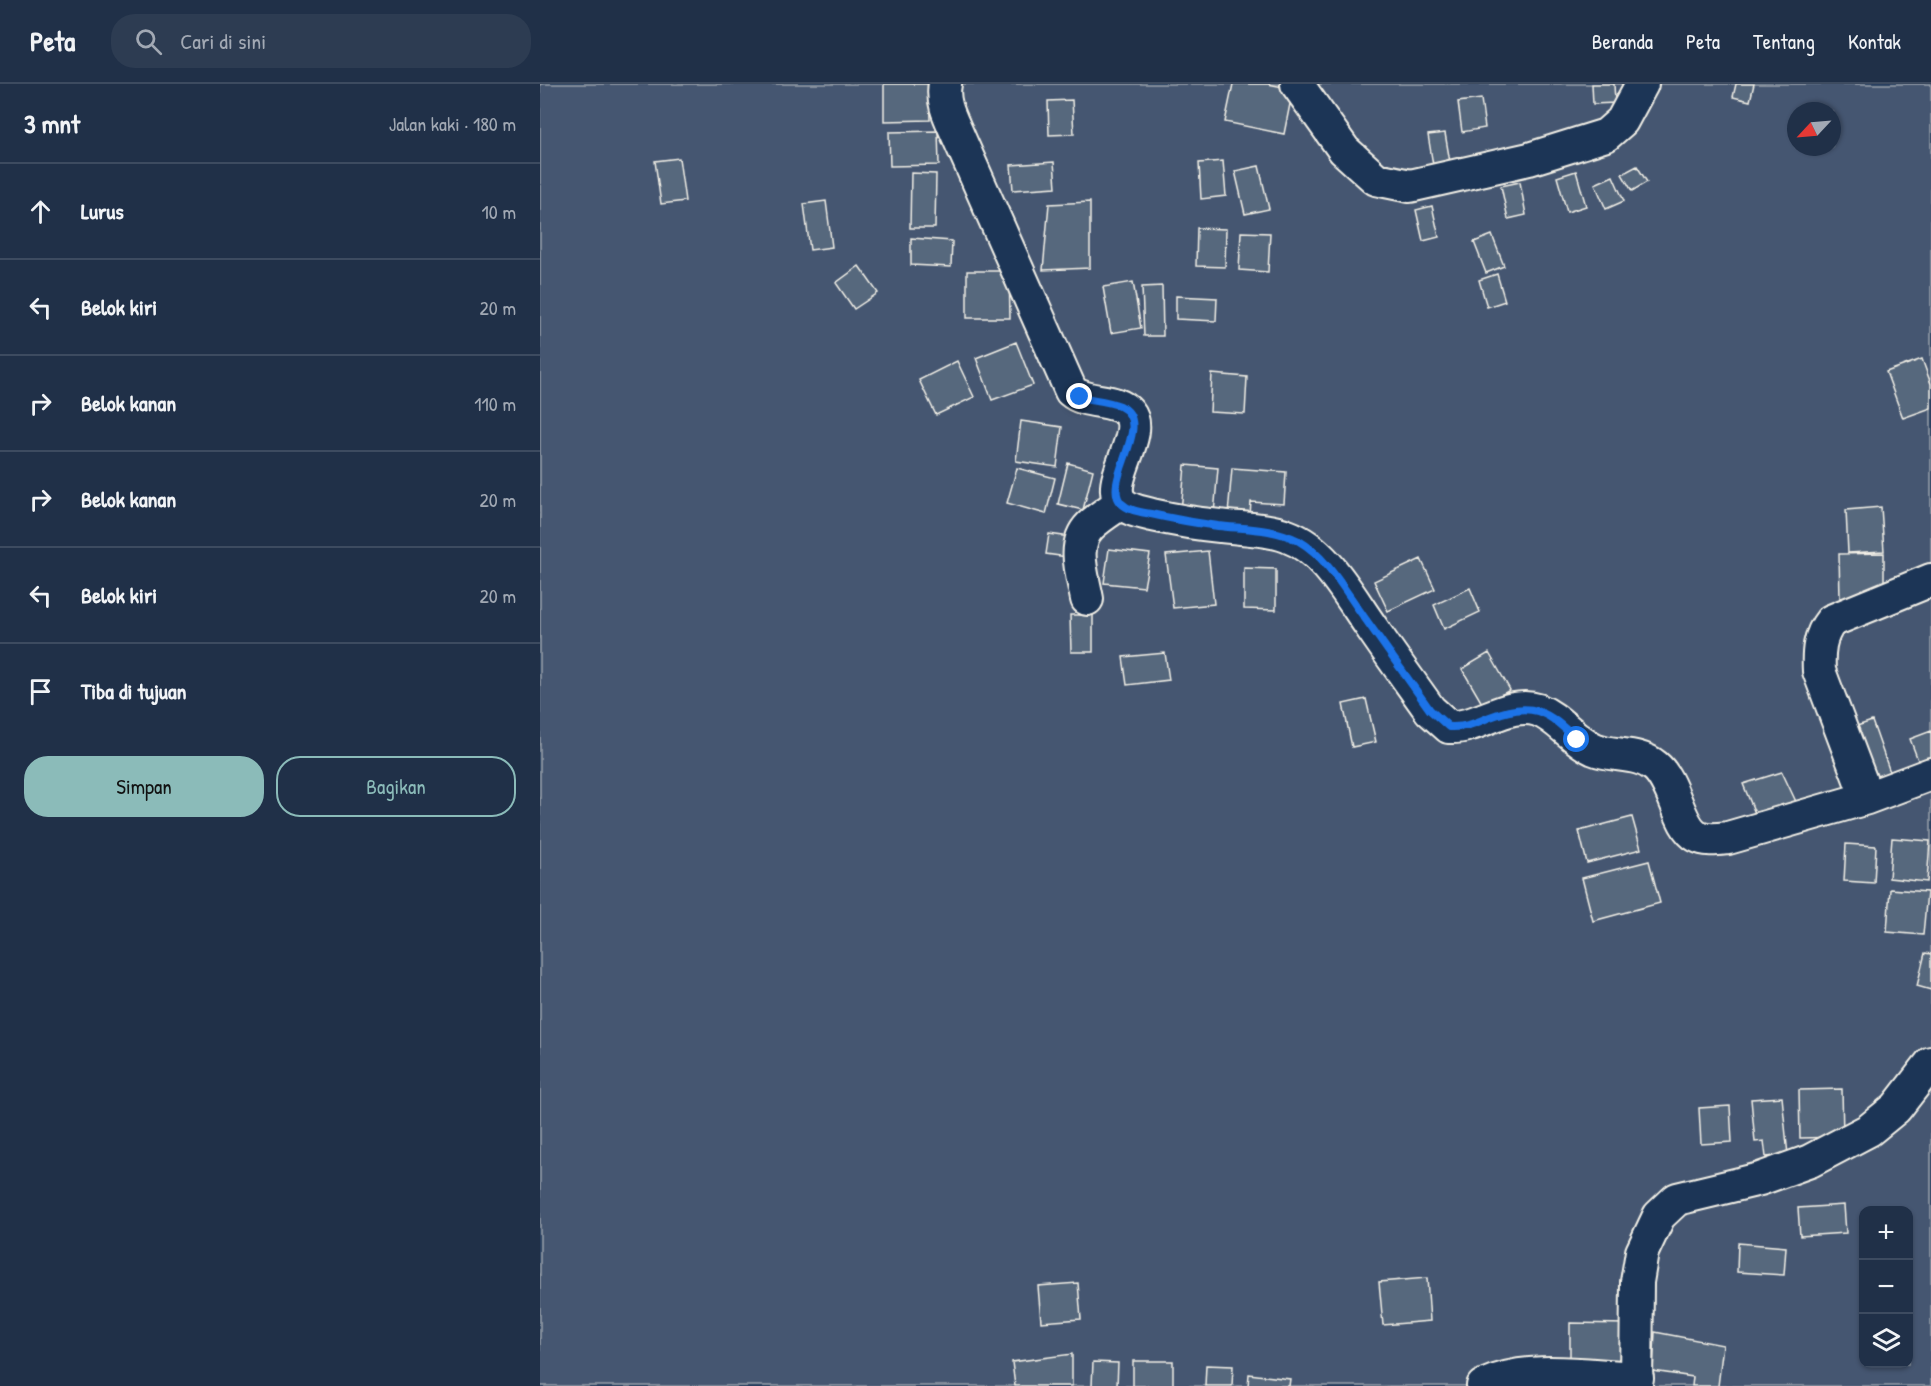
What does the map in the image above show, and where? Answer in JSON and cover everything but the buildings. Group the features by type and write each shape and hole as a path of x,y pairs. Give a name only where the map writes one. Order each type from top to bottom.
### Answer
{"street":[{"path":"945,84 944,102 1071,391 1080,397 1121,406 1132,419 1131,438 1117,484 1117,493 1121,503 1131,510 1218,526 1273,531 1301,543 1331,570 1430,710 1449,727 1472,725 1515,710 1535,709 1545,713 1577,740 1598,750 1625,754 1653,764 1667,779 1688,830 1697,836 1707,839 1728,838 1867,798 1931,774"},
{"path":"1297,84 1344,150 1376,179 1410,186 1529,159 1606,135 1622,121 1642,84"},
{"path":"1087,599 1079,546 1090,526 1121,503"},
{"path":"1867,798 1819,671 1818,650 1825,628 1832,621 1931,580"},
{"path":"1483,1386 1515,1376 1553,1374 1637,1382 1637,1282 1642,1252 1659,1216 1677,1199 1770,1175 1810,1161 1869,1130 1896,1108 1931,1063"}],"shaded area":[{"path":"540,84 1931,84 1931,1386 540,1386"}],"route":[{"path":"1080,397 1121,406 1132,419 1131,438 1117,484 1117,493 1121,503 1131,510 1218,526 1273,531 1289,536 1301,543 1331,570 1430,710 1449,727 1459,728 1472,725 1515,710 1535,709 1556,720 1577,740"}]}
